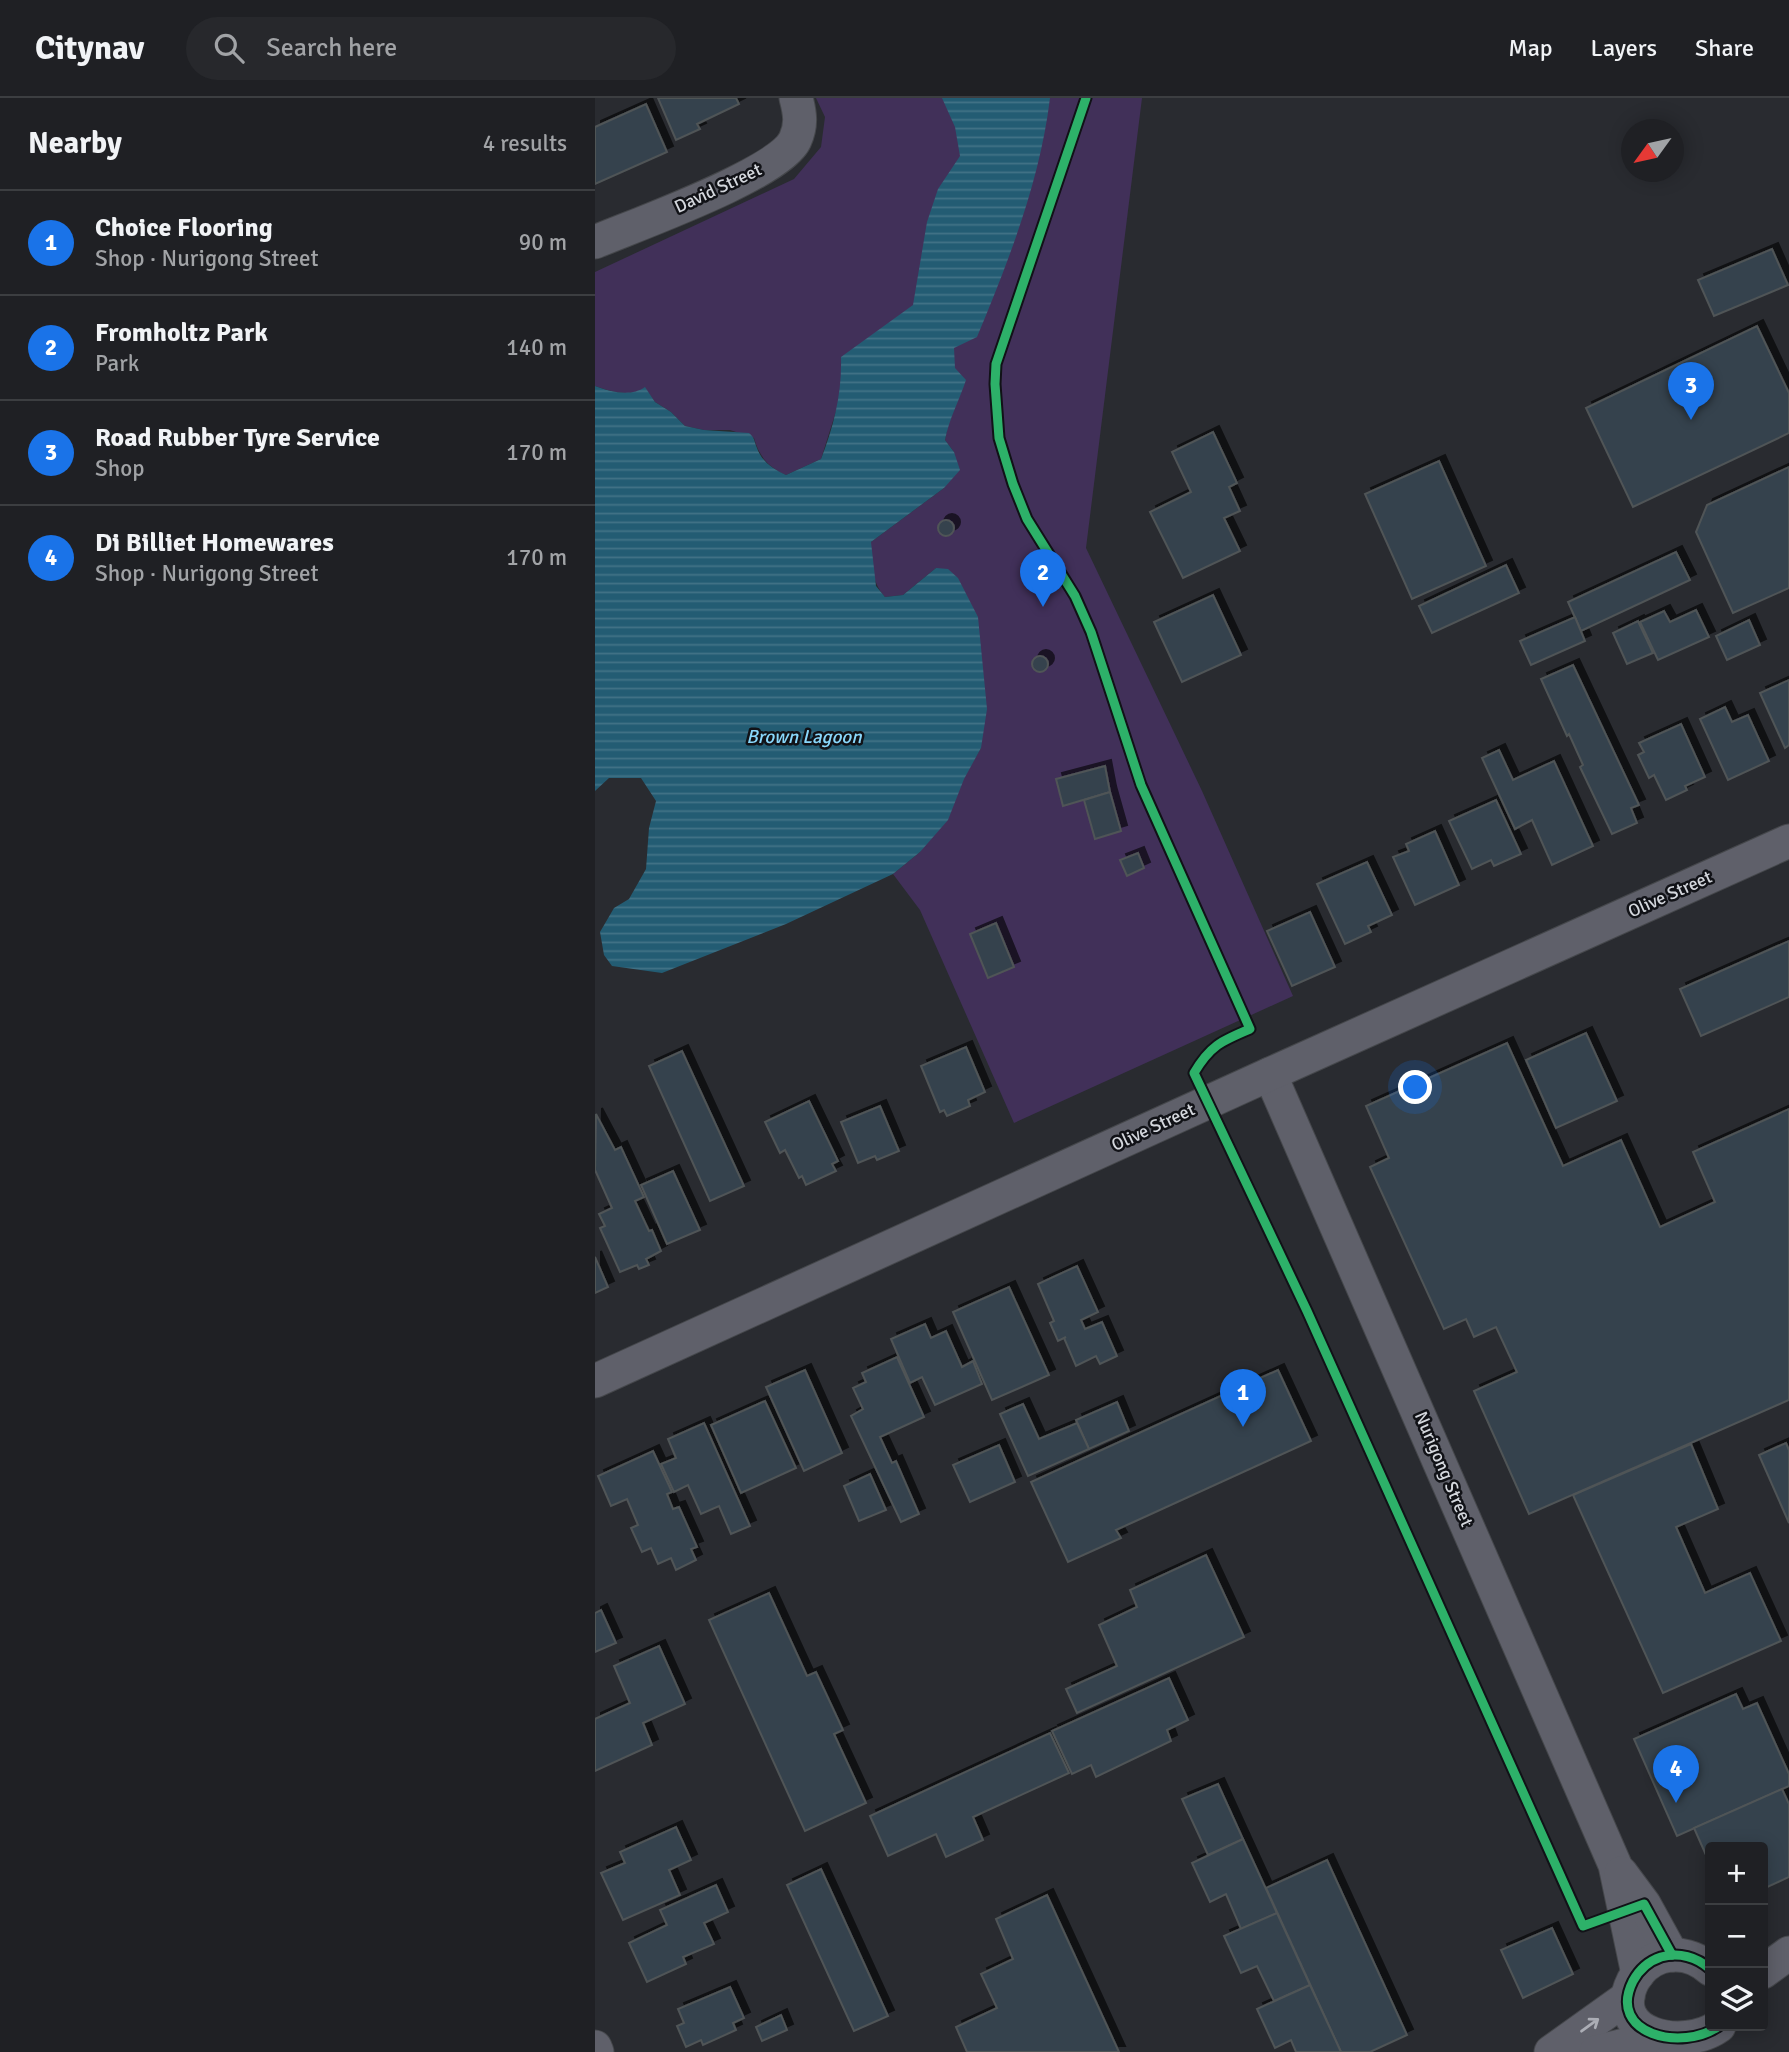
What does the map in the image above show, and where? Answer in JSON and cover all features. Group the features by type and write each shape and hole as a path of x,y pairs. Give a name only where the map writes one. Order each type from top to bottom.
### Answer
{"street":[{"name":"David Street","path":"595,242 736,182 782,156 794,142 801,122 796,99"},
{"name":"Olive Street","path":"595,1381 1789,841"},
{"name":"Nurigong Street","path":"1270,1074 1615,1865 1644,1904 1699,1962"},
{"name":"Nurigong Street","path":"1615,1865 1633,1985 1632,2020 1660,2047"},
{"path":"1768,1950 1789,1947"},
{"path":"1768,1968 1789,1953"},
{"path":"1551,2052 1633,1985 1647,1964 1659,1958 1699,1962"},
{"path":"1596,2052 1660,2047 1679,2052 1717,2038"},
{"path":"595,2047 597,2052"}],"shaded area":[{"path":"816,98 1142,98 1086,548 1202,791 1293,996 1014,1123 920,910 893,874 920,852 981,748 936,568 903,595 885,597 874,578 872,564 871,542 944,488 954,452 945,440 949,418 841,382 838,405 821,459 786,475 765,460 754,438 730,430 704,430 685,426 671,412 655,402 645,388 627,393 595,386 595,272 794,179 821,147 825,117"}],"water":[{"name":"Brown Lagoon","path":"942,98 1050,98 1031,190 1001,279 977,337 954,348 955,368 966,380 945,440 954,452 960,470 944,488 871,542 876,586 885,597 903,595 936,568 948,569 958,578 978,617 987,709 981,748 964,779 948,820 920,852 893,874 786,924 662,973 612,966 604,955 600,932 614,908 629,899 646,869 649,828 656,801 641,778 609,778 595,791 595,386 627,393 645,387 655,402 671,412 685,426 749,433 765,461 786,475 821,459 836,409 841,357 913,305 927,222 938,189 960,156 955,127"}],"building":[{"path":"658,98 736,98 739,104 697,124 700,129 676,140"},
{"path":"646,104 667,152 595,184 595,127"},
{"path":"1772,249 1788,285 1714,316 1698,280"},
{"path":"1757,326 1789,393 1789,433 1633,507 1586,408"},
{"path":"1213,432 1237,483 1229,487 1240,511 1224,518 1240,551 1183,578 1150,512 1191,492 1172,452"},
{"path":"1439,461 1486,566 1412,599 1365,494"},
{"path":"1789,467 1789,588 1733,613 1696,532 1707,505"},
{"path":"943,520 949,520 954,528 952,534 943,536 938,531 938,525"},
{"path":"1676,552 1690,580 1581,631 1568,602"},
{"path":"1506,565 1519,593 1432,633 1419,606"},
{"path":"1213,595 1241,655 1182,682 1154,622"},
{"path":"1696,610 1709,637 1658,660 1640,622 1664,611 1670,622"},
{"path":"1575,617 1585,641 1531,665 1520,641"},
{"path":"1749,620 1760,645 1727,660 1716,636"},
{"path":"1638,621 1653,653 1627,664 1613,633"},
{"path":"1037,656 1043,656 1048,664 1046,670 1037,672 1032,667 1032,661"},
{"path":"1573,665 1639,805 1631,808 1637,823 1612,834 1580,767 1583,765 1569,734 1567,736 1541,679"},
{"path":"1789,680 1789,745 1785,748 1760,693"},
{"path":"1725,707 1732,722 1748,715 1769,761 1728,780 1700,719"},
{"path":"1681,724 1705,777 1685,786 1687,790 1666,800 1654,775 1649,778 1638,755 1644,752 1639,743"},
{"path":"1499,750 1513,780 1554,761 1593,846 1552,865 1532,820 1515,829 1482,758"},
{"path":"1105,766 1110,792 1063,806 1056,779"},
{"path":"1110,792 1121,831 1095,839 1084,800"},
{"path":"1496,800 1521,854 1494,866 1491,860 1472,869 1449,821"},
{"path":"1435,831 1459,885 1415,905 1393,857 1409,851 1406,844"},
{"path":"1138,853 1144,868 1127,876 1120,860"},
{"path":"1367,862 1392,915 1368,926 1371,932 1345,944 1317,884"},
{"path":"1310,912 1335,967 1292,986 1267,931"},
{"path":"996,923 1014,967 988,978 970,934"},
{"path":"1789,941 1789,997 1701,1036 1680,989"},
{"path":"1586,1033 1617,1101 1556,1128 1526,1060"},
{"path":"1507,1043 1563,1166 1621,1140 1660,1227 1715,1202 1693,1152 1789,1109 1789,1400 1529,1514 1474,1391 1517,1372 1496,1327 1474,1337 1466,1319 1444,1329 1370,1167 1389,1158 1366,1106"},
{"path":"966,1047 985,1092 968,1100 970,1106 947,1116 944,1110 940,1112 921,1066"},
{"path":"682,1051 744,1186 710,1201 649,1066"},
{"path":"809,1101 838,1161 832,1164 836,1171 806,1185 802,1176 799,1178 785,1150 780,1153 765,1122"},
{"path":"880,1106 899,1151 877,1160 875,1156 858,1163 841,1122"},
{"path":"596,1114 615,1150 621,1147 644,1197 635,1201 661,1251 646,1259 649,1265 639,1269 637,1265 620,1272 600,1228 605,1226 599,1214 612,1208 595,1170"},
{"path":"673,1171 700,1230 667,1244 641,1185"},
{"path":"595,1257 608,1287 595,1293"},
{"path":"1077,1266 1098,1312 1081,1320 1085,1329 1102,1322 1117,1356 1100,1364 1096,1356 1076,1366 1064,1338 1058,1341 1050,1323 1054,1321 1038,1284"},
{"path":"1009,1287 1049,1375 992,1400 953,1312"},
{"path":"925,1324 931,1338 946,1331 962,1367 973,1361 982,1384 935,1405 922,1377 910,1383 891,1339"},
{"path":"897,1357 924,1417 880,1437 892,1463 896,1461 919,1514 901,1522 851,1416 863,1409 853,1388 866,1382 862,1373"},
{"path":"805,1370 842,1453 804,1471 766,1387"},
{"path":"1278,1370 1311,1441 1116,1530 1121,1538 1068,1562 1031,1482"},
{"path":"765,1401 796,1468 741,1493 711,1425"},
{"path":"1117,1402 1129,1431 1089,1449 1076,1420"},
{"path":"1023,1404 1039,1439 1077,1423 1089,1449 1028,1476 1000,1414"},
{"path":"704,1423 750,1526 731,1534 719,1506 701,1514 688,1485 674,1492 661,1464 676,1458 668,1439"},
{"path":"1786,1443 1789,1450 1789,1523 1759,1455"},
{"path":"1691,1444 1718,1509 1676,1527 1705,1593 1750,1573 1781,1641 1663,1693 1573,1495"},
{"path":"999,1445 1015,1482 970,1502 953,1465"},
{"path":"653,1451 672,1492 667,1494 673,1509 679,1507 697,1547 691,1549 696,1560 676,1570 671,1558 658,1564 651,1548 642,1552 631,1528 638,1525 627,1499 611,1506 598,1476"},
{"path":"870,1474 886,1510 859,1521 844,1486"},
{"path":"1206,1555 1244,1637 1077,1713 1066,1689 1117,1666 1099,1625 1137,1607 1130,1590"},
{"path":"769,1593 807,1676 816,1672 843,1730 834,1734 866,1803 805,1831 709,1620"},
{"path":"601,1610 616,1643 595,1652 595,1613"},
{"path":"659,1646 685,1704 643,1723 652,1745 595,1771 595,1719 630,1703 614,1666"},
{"path":"1169,1678 1188,1720 1167,1730 1171,1741 1096,1777 1091,1765 1072,1774 1052,1731"},
{"path":"1736,1694 1743,1709 1757,1703 1789,1774 1789,1786 1677,1836 1634,1739"},
{"path":"1050,1733 1069,1773 973,1817 983,1840 946,1857 936,1834 888,1856 870,1816"},
{"path":"1218,1784 1243,1839 1208,1855 1182,1799"},
{"path":"1782,1789 1789,1804 1789,1877 1768,1887 1768,1842 1705,1842 1705,1853 1694,1828"},
{"path":"676,1827 691,1860 669,1870 680,1895 623,1920 601,1873 625,1863 620,1852"},
{"path":"1243,1839 1277,1913 1241,1929 1226,1894 1210,1902 1192,1863"},
{"path":"1327,1860 1407,2035 1370,2052 1341,2052 1266,1888"},
{"path":"821,1869 888,2016 854,2031 787,1885"},
{"path":"716,1885 728,1912 704,1923 714,1944 683,1957 686,1964 647,1982 629,1943 667,1925 660,1910"},
{"path":"1047,1895 1119,2052 967,2052 956,2027 997,2008 981,1974 1013,1959 996,1919"},
{"path":"1277,1913 1310,1985 1274,2001 1257,1966 1241,1973 1224,1936"},
{"path":"1552,1928 1573,1974 1523,1998 1501,1950"},
{"path":"1310,1985 1341,2052 1296,2052 1291,2040 1275,2048 1257,2009"},
{"path":"730,1987 744,2018 733,2023 736,2030 703,2045 701,2040 686,2047 677,2026 684,2023 678,2009"},
{"path":"781,2015 787,2030 762,2041 756,2027"}],"cycle path":[{"path":"1086,98 996,364 999,438 1027,519 1075,596 1091,632 1141,785 1250,1029 1217,1045 1205,1056 1194,1073 1307,1311 1583,1926 1644,1904 1672,1955"},
{"path":"1709,1968 1687,1957 1661,1957 1648,1963 1638,1973 1627,2000 1630,2014 1639,2026 1652,2034 1687,2038 1710,2031"}],"place":[{"name":"Road Rubber Tyre Service","path":"1691,420"},
{"name":"Fromholtz Park","path":"1043,607"},
{"name":"Choice Flooring","path":"1243,1427"},
{"name":"Di Billiet Homewares","path":"1676,1803"}]}
